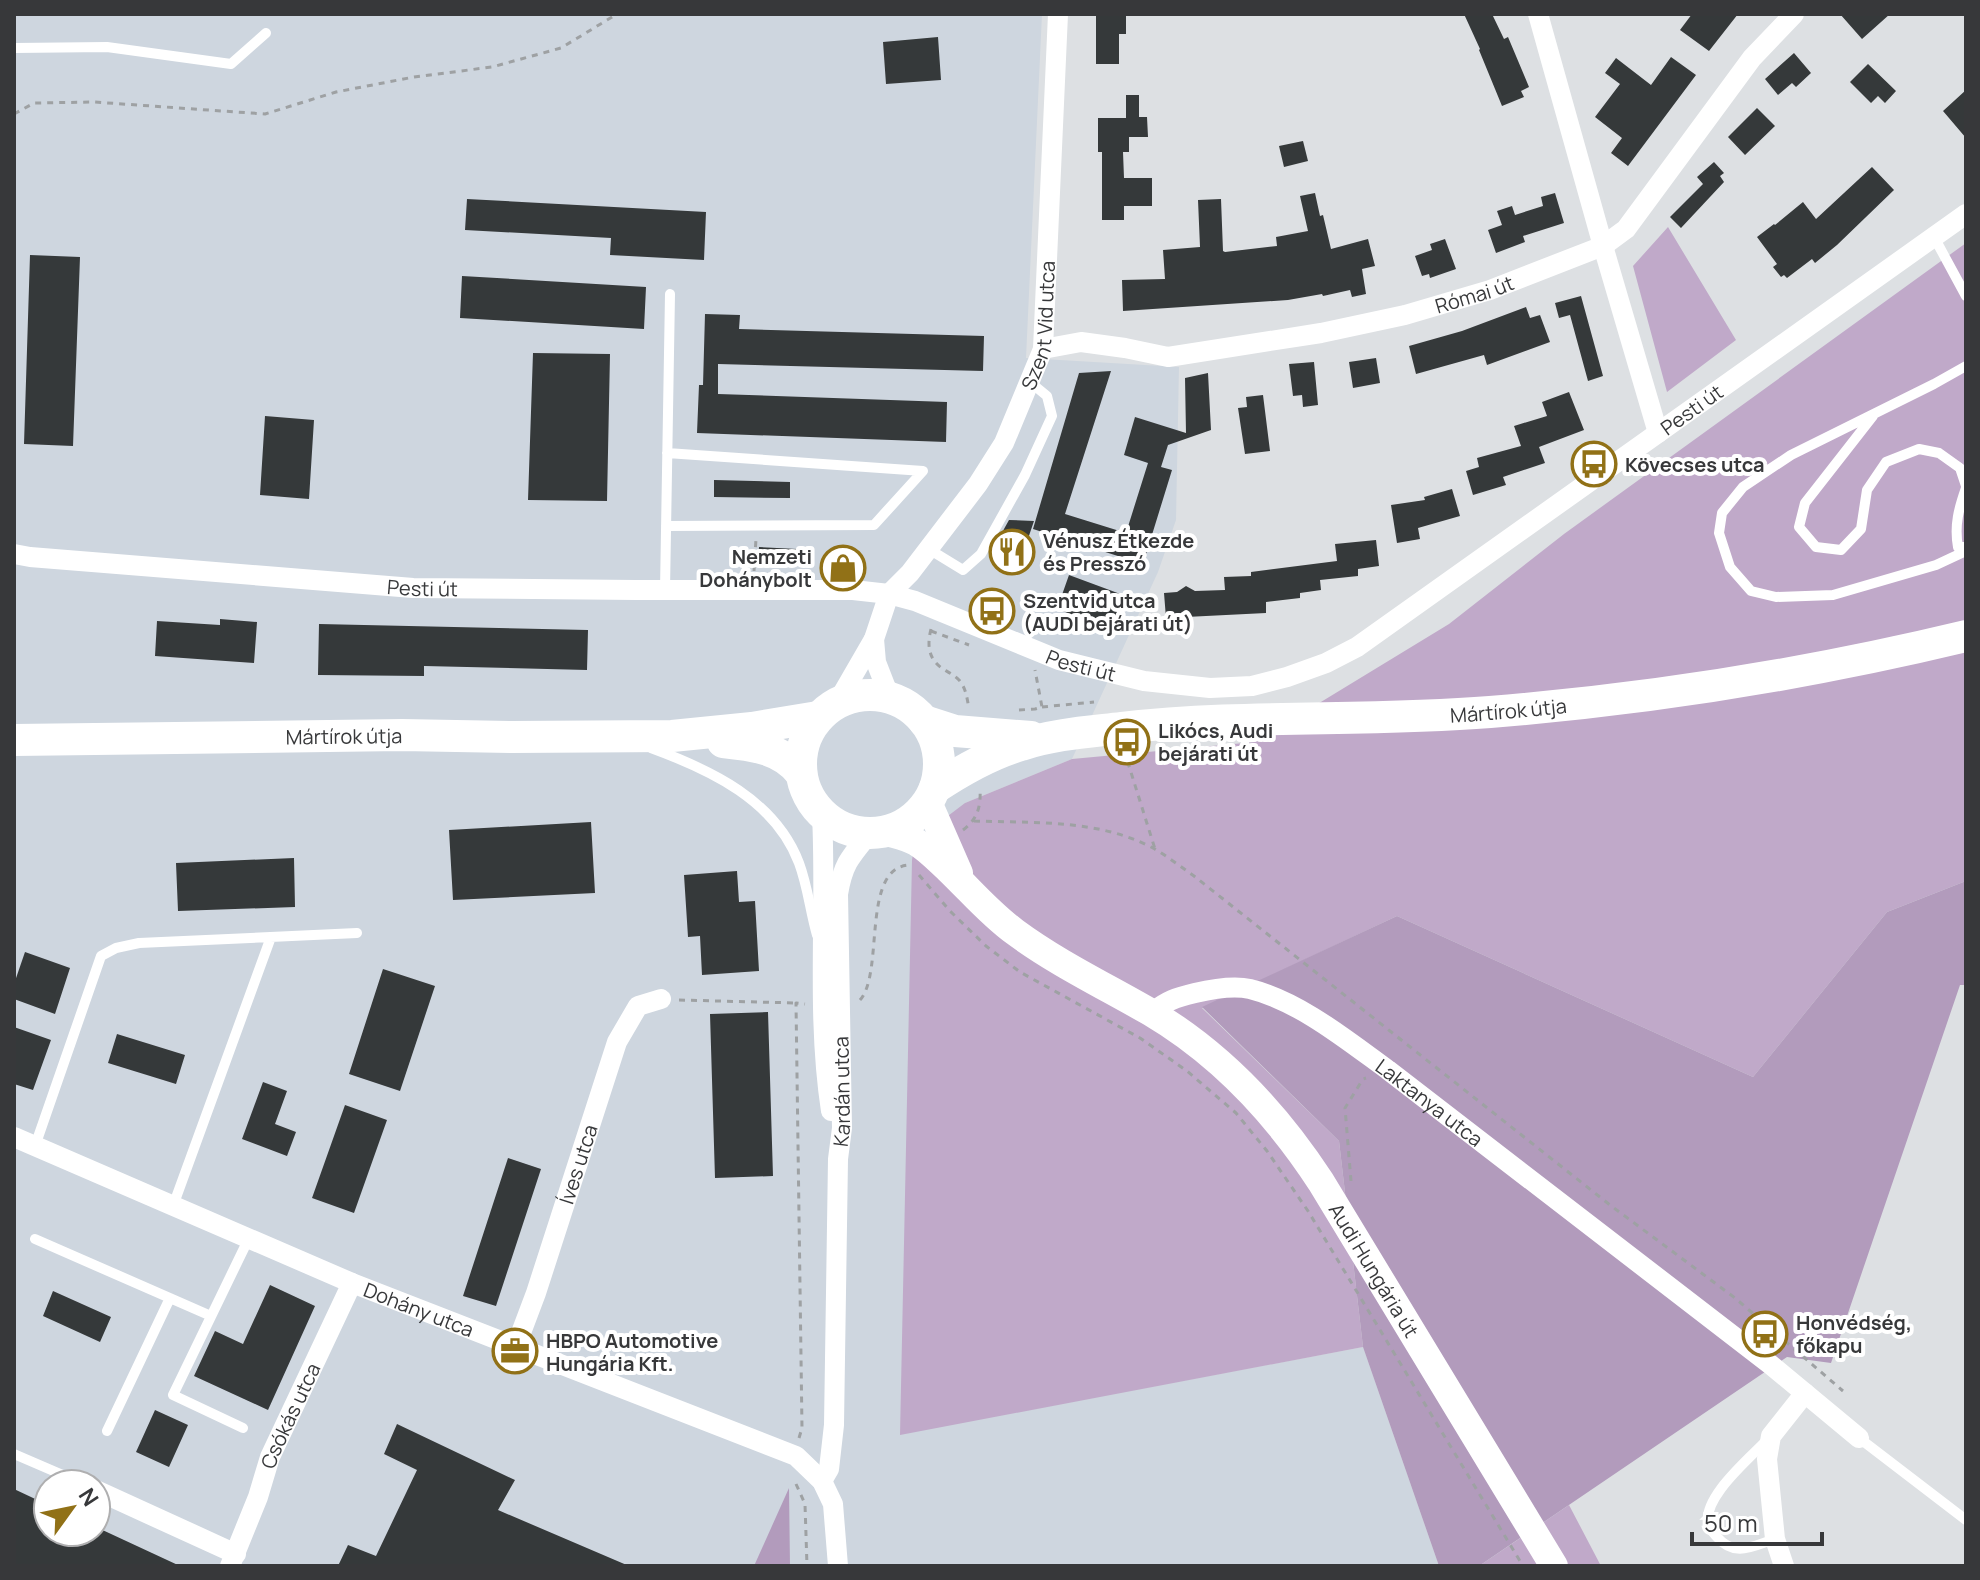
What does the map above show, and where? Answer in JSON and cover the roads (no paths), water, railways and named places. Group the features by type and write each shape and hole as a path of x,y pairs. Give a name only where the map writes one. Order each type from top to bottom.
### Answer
{"main road":[{"name":"Mártírok útja","path":"14,740 402,735 672,736 752,728 828,710 854,696 872,695 903,703 924,721 955,731 974,748 1044,722 1164,723 1469,713 1568,705 1786,675 1966,636"},
{"path":"828,710 805,737 800,772 807,795 822,815 852,832 878,833 906,824 922,810 974,748"},
{"path":"924,721 937,746 939,774 932,795"},
{"name":"Mártírok útja","path":"672,736 757,746 777,753 800,772"}],"street":[{"name":"Szent Vid utca","path":"889,594 910,573 978,484 1004,443 1043,349 1058,14"},
{"path":"1538,14 1658,433"},
{"name":"Római út","path":"1043,349 1081,342 1168,357 1321,333 1405,315 1490,290 1603,246 1626,229 1752,58 1794,14"},
{"name":"Pesti út","path":"14,554 413,588 853,590 915,601 1059,660 1144,681 1210,688 1252,686 1326,663 1357,647 1966,214"},
{"path":"828,710 874,639 889,594"},
{"path":"874,639 876,662 890,698"},
{"path":"932,795 938,847 964,885 989,911 1024,939 1083,975 1146,1025"},
{"name":"Kardán utca","path":"822,815 822,955 832,1005"},
{"path":"878,833 938,847"},
{"name":"Kardán utca","path":"822,1481 829,1469 834,1425 838,1159 826,1080 838,894 841,874 848,859 878,833"},
{"name":"Laktanya utca","path":"1146,1025 1167,1000 1215,988 1249,989 1288,1004 1322,1023 1388,1070 1750,1349 1859,1438"},
{"name":"Íves utca","path":"516,1346 617,1042 638,1006 661,999"},
{"name":"Audi Hungária út","path":"1146,1025 1208,1053 1272,1114 1301,1151 1554,1566"},
{"name":"Dohány utca","path":"14,1137 352,1283 796,1456 822,1481"},
{"name":"Csókás utca","path":"112,1499 233,1560 270,1457 352,1283"},
{"path":"1784,1566 1775,1539 1767,1459 1771,1436 1805,1393"},
{"path":"822,1481 833,1504 838,1566"}],"lane":[{"path":"14,48 107,47 231,64 266,33"},
{"path":"1934,237 1966,296"},
{"path":"665,590 670,294"},
{"path":"1966,366 1791,455 1743,487 1722,513 1719,533 1730,567 1751,591 1776,597 1833,595 1936,565 1966,549"},
{"path":"927,548 963,570 981,554 1025,475 1052,416 1047,396 1030,382"},
{"path":"1874,414 1805,503 1799,527 1816,547 1841,550 1861,529 1867,490 1886,462 1919,449 1939,453 1960,468 1966,487 1955,533 1958,547 1966,549"},
{"path":"666,526 874,525 923,471 667,453"},
{"path":"620,737 692,763 732,785 756,803 778,826 803,874 822,955"},
{"path":"35,1146 101,956 116,948 139,943 357,933"},
{"path":"173,1206 271,937"},
{"path":"243,1428 173,1395 249,1238"},
{"path":"35,1239 211,1316"},
{"path":"107,1431 170,1298"},
{"path":"1771,1436 1716,1494 1708,1511 1710,1528 1724,1545 1743,1550 1775,1539"},
{"path":"1859,1438 1966,1520"},
{"path":"14,1454 46,1468"}],"place":[{"name":"Kövecses utca","path":"1594,464"},
{"name":"Vénusz Étkezde és Presszó","path":"1012,552"},
{"name":"Nemzeti Dohánybolt","path":"843,568"},
{"name":"Szentvid utca (AUDI bejárati út)","path":"992,611"},
{"name":"Likócs, Audi bejárati út","path":"1127,742"},
{"name":"Honvédség, főkapu","path":"1765,1334"},
{"name":"HBPO Automotive Hungária Kft.","path":"515,1351"}]}
